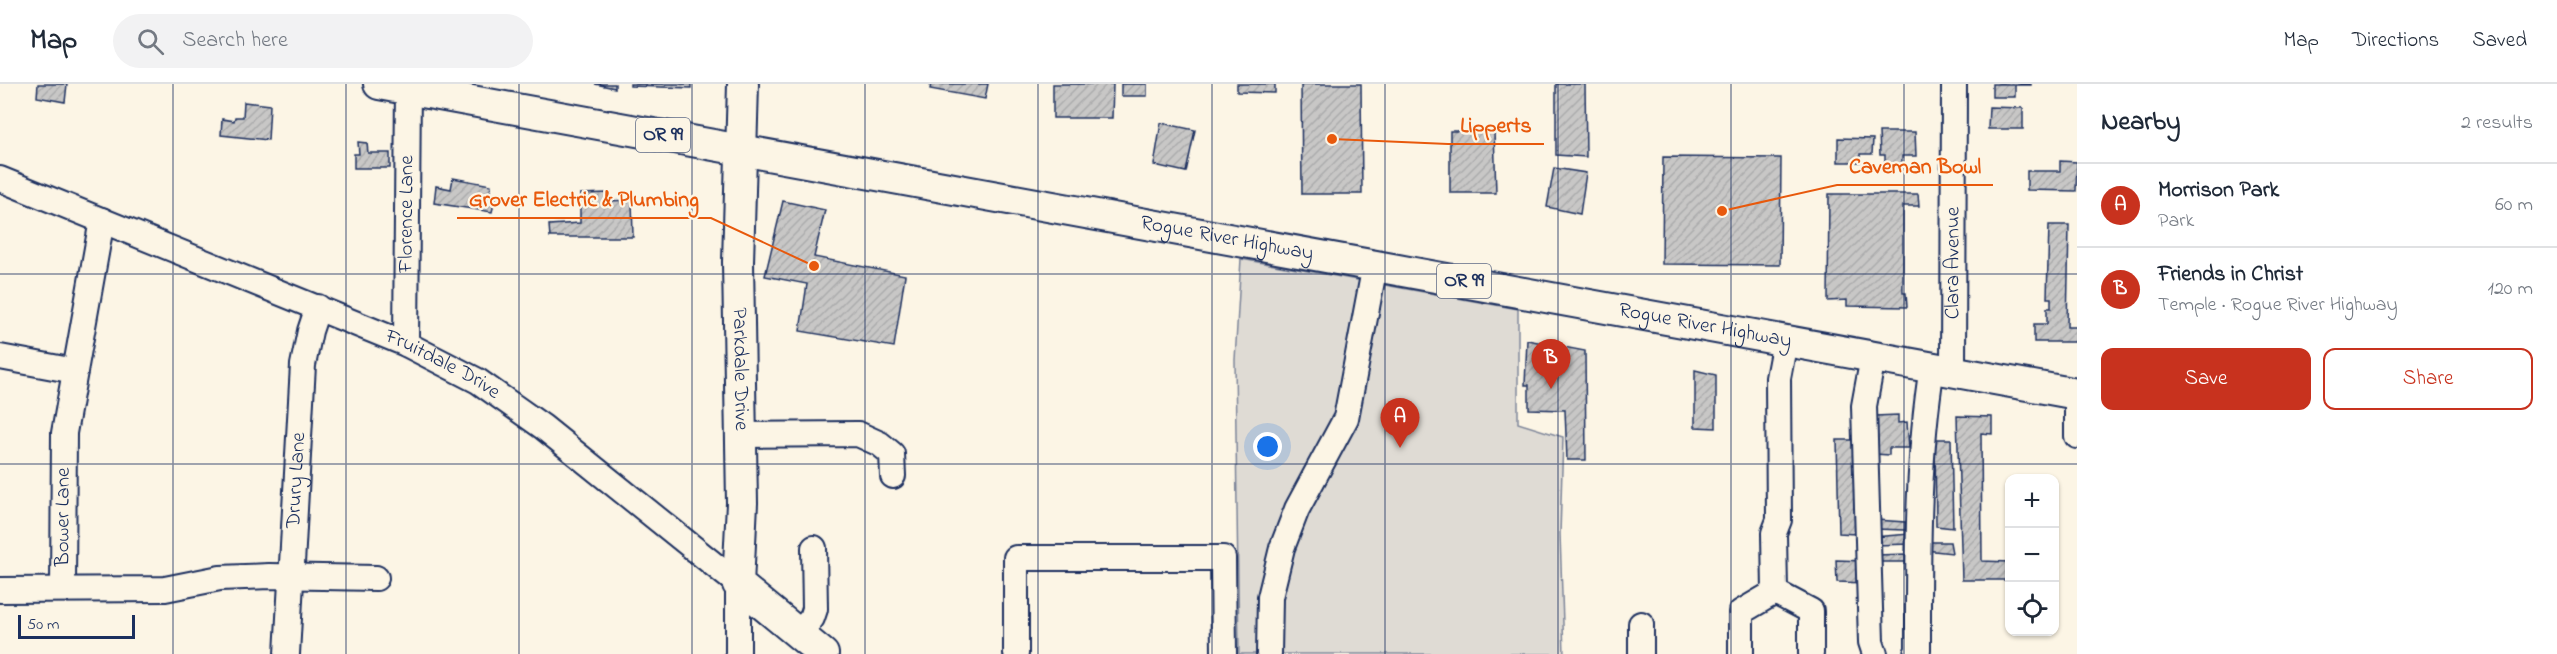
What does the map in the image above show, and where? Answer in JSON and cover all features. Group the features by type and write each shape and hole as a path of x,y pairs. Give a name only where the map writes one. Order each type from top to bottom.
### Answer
{"main road":[{"name":"Rogue River Highway","path":"379,84 408,87 2077,394"},
{"name":"Parkdale Drive","path":"738,584 742,503 738,262 743,84"},
{"name":"Fruitdale Drive","path":"738,584 823,654"}],"street":[{"name":"Clara Avenue","path":"1916,654 1918,650 1919,500 1926,405 1942,369 1954,84"},
{"name":"Florence Lane","path":"406,344 408,87"},
{"name":"Fruitdale Drive","path":"0,179 406,344 478,381 543,427 738,584"},
{"name":"Bower Lane","path":"102,220 64,433 63,589 165,589 220,578 376,578"},
{"path":"1269,654 1270,597 1282,548 1297,509 1346,418 1375,265"},
{"name":"Drury Lane","path":"287,654 303,365 318,307"},
{"path":"1775,592 1774,534 1779,520 1778,378 1785,341"},
{"path":"0,357 75,371"},
{"path":"1873,357 1864,406 1871,642 1875,654"},
{"path":"2077,394 2077,436"},
{"path":"741,435 858,434 880,444 892,454 893,476"},
{"path":"798,634 812,618 815,609 814,548"},
{"path":"1016,654 1016,558 1223,558 1224,654"},
{"name":"Parkdale Drive","path":"738,584 738,654"},
{"path":"0,590 63,589"},
{"path":"1741,654 1741,612 1775,592"},
{"path":"1775,592 1810,611 1811,654"},
{"path":"1641,624 1641,654"}],"shaded area":[{"path":"1241,259 1518,309 1518,423 1563,437 1560,534 1564,654 1239,654 1235,360"}],"building":[{"path":"38,84 67,84 65,102 37,97"},
{"path":"595,84 615,84 615,88"},
{"path":"630,84 691,84 691,88 630,86"},
{"path":"931,84 988,84 985,99 930,89"},
{"path":"1053,84 1113,84 1112,118 1053,118"},
{"path":"1121,84 1147,84 1147,96 1121,96"},
{"path":"1237,84 1275,84 1275,93 1237,92"},
{"path":"1301,84 1361,84 1362,194 1302,194"},
{"path":"1556,84 1585,84 1586,157 1556,155"},
{"path":"1992,84 2031,85 2015,85 2015,97 1992,97"},
{"path":"244,102 270,105 268,140 221,135 222,119 234,121 235,117 243,117"},
{"path":"1989,107 2023,108 2023,129 1988,129"},
{"path":"1161,123 1195,130 1186,172 1154,165"},
{"path":"1450,131 1494,131 1496,193 1450,193"},
{"path":"1879,132 1915,132 1916,156 1902,156 1902,166 1885,166 1885,155 1880,155"},
{"path":"1838,138 1873,139 1872,154 1860,154 1860,162 1838,162"},
{"path":"358,142 367,143 368,153 390,153 390,168 354,168 354,154 359,154"},
{"path":"1663,157 1781,158 1780,265 1662,264"},
{"path":"2060,161 2077,162 2076,191 2027,190 2027,171 2060,171"},
{"path":"1554,168 1586,173 1580,214 1547,207"},
{"path":"453,178 491,185 490,194 496,196 492,212 434,203 436,186 451,189"},
{"path":"608,193 608,201 632,200 633,237 550,237 549,225 580,223 580,194"},
{"path":"1829,194 1918,194 1919,206 1903,206 1903,293 1906,293 1907,307 1847,306 1847,300 1828,301"},
{"path":"783,201 825,210 814,257 905,275 894,347 800,331 807,284 765,276"},
{"path":"2049,225 2069,225 2067,327 2077,327 2077,342 2034,342 2034,324 2047,324 2047,308 2051,308 2051,298 2047,298"},
{"path":"1527,340 1585,351 1586,460 1567,460 1565,410 1529,409 1529,385 1525,385"},
{"path":"1695,370 1716,375 1716,428 1695,427"},
{"path":"1898,415 1898,423 1907,422 1909,448 1889,448 1889,455 1875,454 1875,416"},
{"path":"1957,416 1992,417 1992,434 1981,433 1982,561 2005,562 2005,580 1962,580"},
{"path":"1935,439 1951,439 1953,528 1936,526"},
{"path":"1837,440 1855,440 1855,534 1839,533"},
{"path":"1876,520 1905,522 1905,530 1875,529"},
{"path":"1910,534 1911,544 1875,545 1873,537"},
{"path":"1925,542 1950,542 1952,553 1925,550"},
{"path":"1907,554 1908,562 1878,562 1877,555"},
{"path":"1836,560 1865,561 1866,583 1837,582"}],"place":[{"name":"Lipperts","path":"1332,139"},
{"name":"Caveman Bowl","path":"1722,211"},
{"name":"Grover Electric & Plumbing","path":"814,266"},
{"name":"Friends in Christ","path":"1551,389"},
{"name":"Morrison Park","path":"1400,448"}]}
